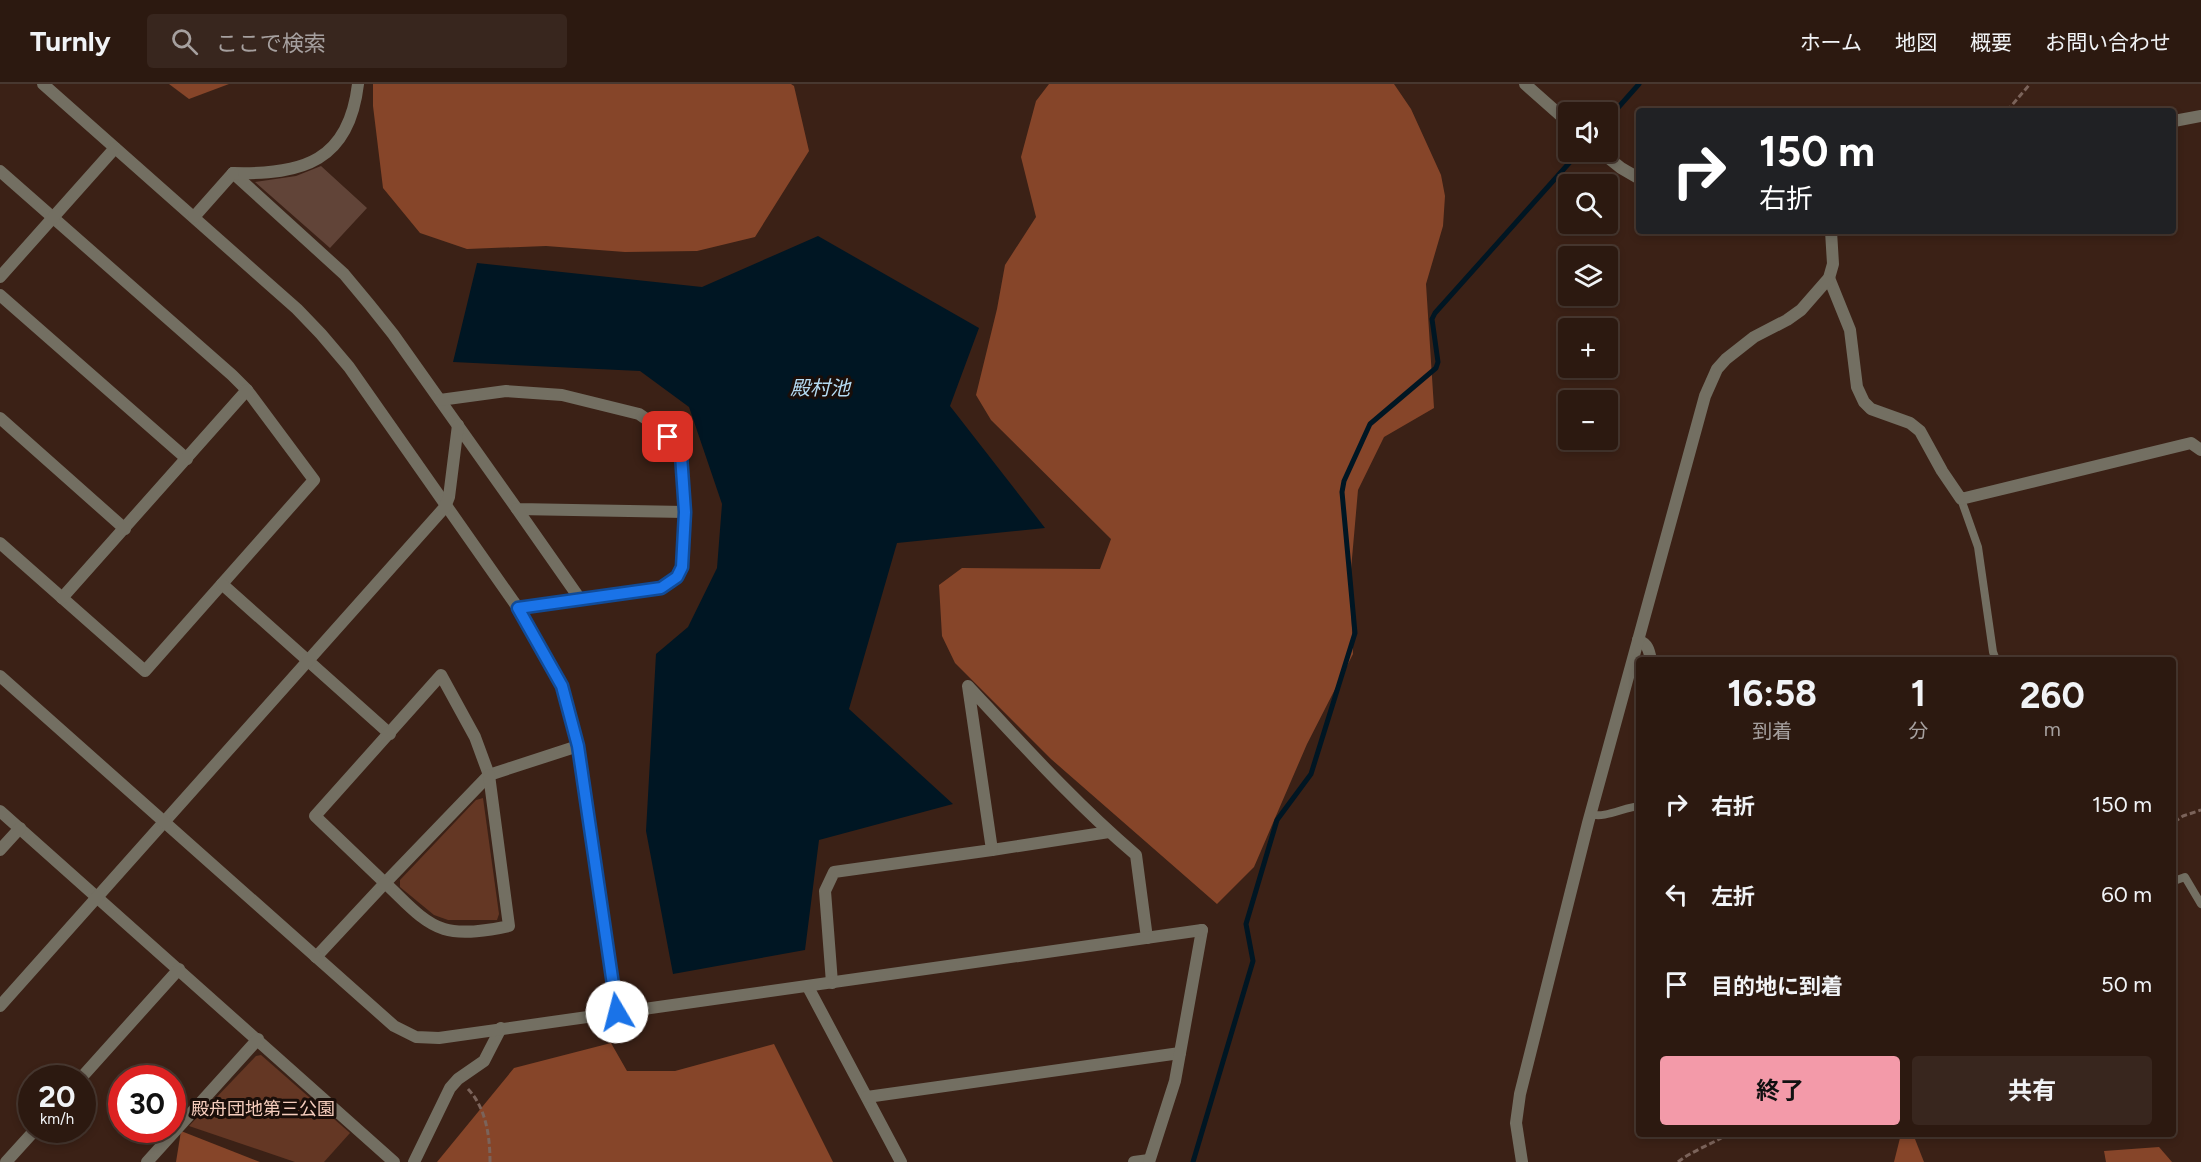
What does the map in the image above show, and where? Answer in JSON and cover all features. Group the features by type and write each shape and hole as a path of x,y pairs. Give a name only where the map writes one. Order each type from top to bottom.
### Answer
{"street":[{"path":"43,84 297,309 321,334 349,367 518,608 562,686 578,746 617,1012"},
{"path":"194,217 233,173 257,173 302,166 331,149 348,126 358,84"},
{"path":"1525,84 1558,113"},
{"path":"2176,121 2201,116"},
{"path":"0,277 115,148"},
{"path":"1614,162 1636,177"},
{"path":"0,171 247,390 314,480 145,671 0,543"},
{"path":"233,173 344,274 393,334 580,599"},
{"path":"1522,1162 1515,1123 1520,1094 1590,814 1710,382 1717,369 1731,355 1754,337 1801,310 1830,278 1833,264 1831,234"},
{"path":"1830,278 1850,330 1857,387 1864,402 1871,409 1910,423 1920,431 1942,471 1961,499 2191,442 2201,450"},
{"path":"0,295 187,459"},
{"path":"62,598 247,390"},
{"path":"440,400 506,391 562,395 639,414 658,427 681,455 685,512 682,567 677,577 661,588 518,608"},
{"path":"0,418 125,529"},
{"path":"0,1006 445,507 449,497 458,425"},
{"path":"517,509 685,512"},
{"path":"222,584 390,734"},
{"path":"1638,640 1644,643 1650,657"},
{"path":"441,675 475,737 489,775 509,926 490,930 445,930 424,919 315,816 441,675"},
{"path":"0,676 394,1026 417,1037 439,1038 1202,930 1175,1081 1149,1161 1134,1162"},
{"path":"992,850 968,686 1054,778 1136,855 1147,938"},
{"path":"316,957 489,775 578,746"},
{"path":"0,811 394,1162"},
{"path":"0,850 20,828"},
{"path":"832,983 825,891 834,872 1109,832"},
{"path":"93,1065 179,969"},
{"path":"808,987 901,1162"},
{"path":"414,1162 450,1088 458,1079 484,1062 501,1028"},
{"path":"147,1162 258,1039"},
{"path":"867,1097 1180,1053"},
{"path":"6,1162 23,1143"}],"lane":[{"path":"1961,499 1978,547 1994,657"},
{"path":"1590,814 1598,817 1636,806"},
{"path":"2176,879 2185,877 2201,904"}],"path":[{"path":"2010,108 2030,84"},
{"path":"2176,821 2201,810"},
{"path":"458,1079 478,1099 486,1121 490,1162"},
{"path":"1678,1162 1722,1137"}],"green space":[{"path":"483,798 499,914 497,920 448,920 434,915 400,887 400,880 476,800"},
{"name":"殿舟団地第三公園","path":"261,1055 350,1133 324,1162 295,1162 189,1126 256,1056"}],"shaded area":[{"path":"169,84 229,84 189,99"},
{"path":"373,84 791,84 794,86 809,151 755,237 697,251 625,252 546,246 467,249 420,233 383,188 373,106"},
{"path":"1049,84 1394,84 1411,109 1441,175 1445,196 1443,226 1426,284 1434,408 1384,437 1358,490 1350,581 1353,654 1307,744 1254,867 1217,904 1051,759 955,663 942,636 939,585 962,568 1100,569 1111,539 991,420 976,395 1005,265 1036,217 1021,157 1036,101"},
{"path":"611,1043 627,1071 675,1071 774,1044 833,1162 437,1162 514,1068"},
{"path":"186,1133 260,1162 176,1162 179,1143 186,1143"},
{"path":"1900,1137 1914,1137 1924,1162 1894,1162"},
{"path":"2159,1147 2172,1162 2106,1162 2104,1151"}],"water":[{"name":"殿村池","path":"818,236 979,328 950,406 1045,528 897,543 849,709 953,804 819,840 805,950 673,974 646,831 656,654 688,627 717,568 722,504 689,407 640,371 453,362 477,263 702,287"}],"building":[{"path":"321,166 367,208 330,248 255,182 296,176"}],"waterway":[{"path":"1618,108 1639,84"},
{"path":"1193,1162 1253,961 1246,924 1277,820 1311,774 1355,633 1342,492 1344,481 1370,424 1436,368 1438,362 1432,319 1435,313 1570,162"}],"route":[{"path":"617,1012 578,746 562,686 518,608 661,588 677,577 682,567 685,512 681,455 668,437"}]}
